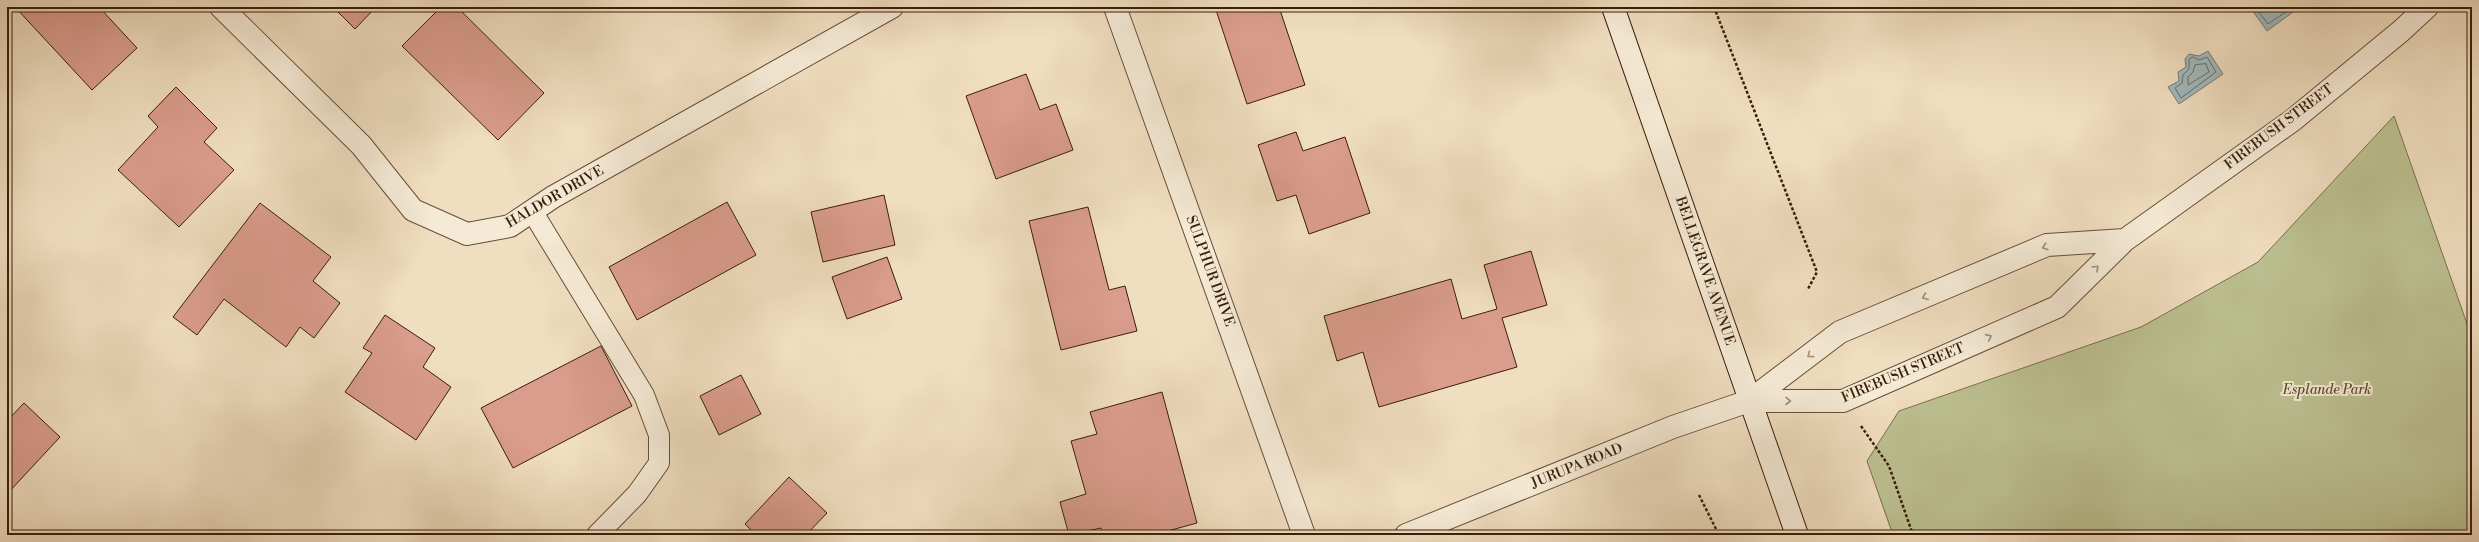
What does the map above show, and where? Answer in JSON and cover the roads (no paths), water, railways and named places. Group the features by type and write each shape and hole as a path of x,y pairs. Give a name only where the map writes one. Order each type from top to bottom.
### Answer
{"street":[{"name":"HALDOR DRIVE","path":"221,7 361,145 413,210 467,234 510,226 532,211 892,7"},
{"name":"SULPHUR DRIVE","path":"1115,7 1304,535"},
{"name":"BELLEGRAVE AVENUE","path":"1613,7 1749,401 1797,535"},
{"name":"FIREBUSH STREET","path":"1749,401 1843,401 2057,307 2125,240 2293,120 2401,31 2427,7"},
{"path":"1749,401 1840,332 2048,245 2125,240"},
{"name":"JURUPA ROAD","path":"1406,535 1673,427 1749,401"}],"lane":[{"path":"532,211 644,395 659,435 659,463 637,494 597,535"}],"water":[{"path":"2250,7 2300,7 2267,31"},
{"path":"2208,51 2223,74 2179,104 2168,87 2179,81 2178,72 2186,67 2185,59 2189,54 2199,56"}],"park label":[{"name":"Esplande Park","path":"2327,390"}]}
